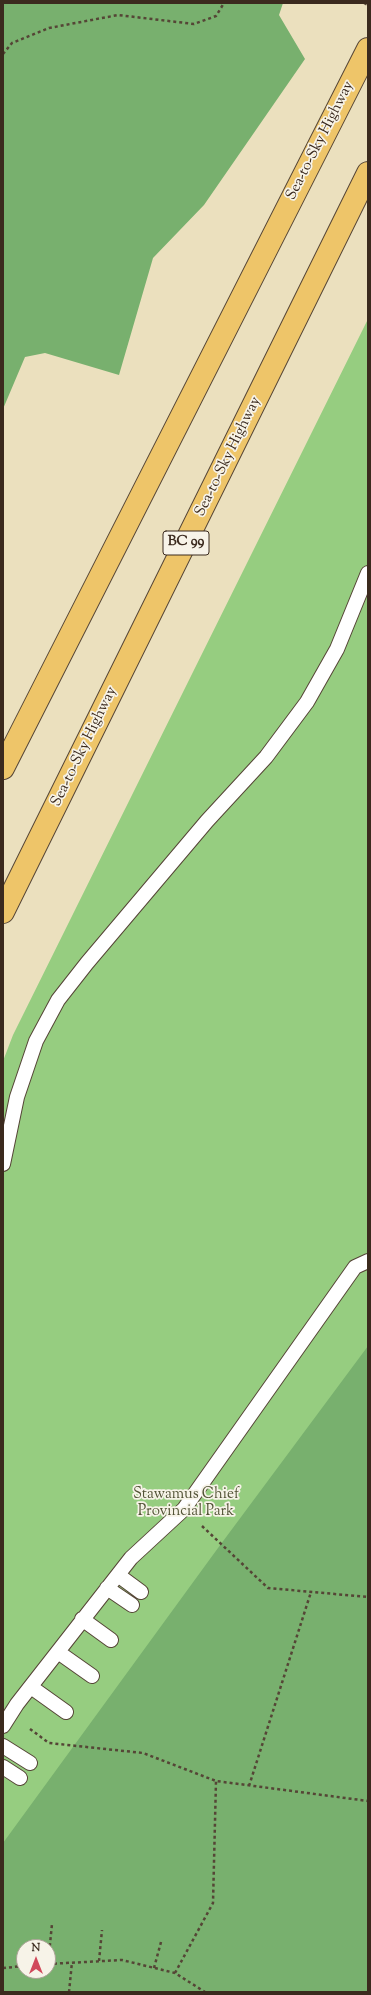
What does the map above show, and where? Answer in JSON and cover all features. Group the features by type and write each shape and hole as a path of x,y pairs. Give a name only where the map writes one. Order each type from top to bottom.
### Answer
{"highway":[{"name":"Sea-to-Sky Highway","path":"3,768 368,49"},
{"name":"Sea-to-Sky Highway","path":"3,912 368,173"},
{"path":"3,786 15,745"}],"lane":[{"path":"3,1164 17,1097 36,1041 58,1000 86,963 207,821 266,757 307,702 337,649 368,573"},
{"path":"7,1720 31,1686 130,1558 184,1509 355,1267 368,1261"},
{"path":"118,1575 141,1592"},
{"path":"108,1588 132,1605"},
{"path":"82,1619 111,1640"},
{"path":"58,1652 92,1676"},
{"path":"31,1686 66,1712"},
{"path":"3,1746 30,1763"},
{"path":"3,1767 20,1778"}],"path":[{"path":"3,54 12,43 49,28 118,15 194,24 205,22 216,16 224,3"},
{"path":"364,3 368,5"},
{"path":"184,1509 268,1588 368,1596"},
{"path":"249,1786 311,1592"},
{"path":"7,1720 49,1742 143,1753 216,1781 368,1801"},
{"path":"175,1973 213,1903 216,1781"},
{"path":"50,1939 52,1924"},
{"path":"99,1961 102,1930"},
{"path":"154,1968 161,1942"},
{"path":"56,1963 122,1960 175,1973 205,1992"},
{"path":"69,1992 72,1962"},
{"path":"3,1968 16,1967"}],"green space":[{"path":"3,3 283,3 279,15 305,59 204,205 153,258 119,375 45,353 25,357 3,409"},
{"name":"Stawamus Chief Provincial Park","path":"368,319 368,1992 3,1992 3,1061 13,1035"},
{"path":"368,1346 368,1992 3,1992 3,1843 218,1548"}]}
